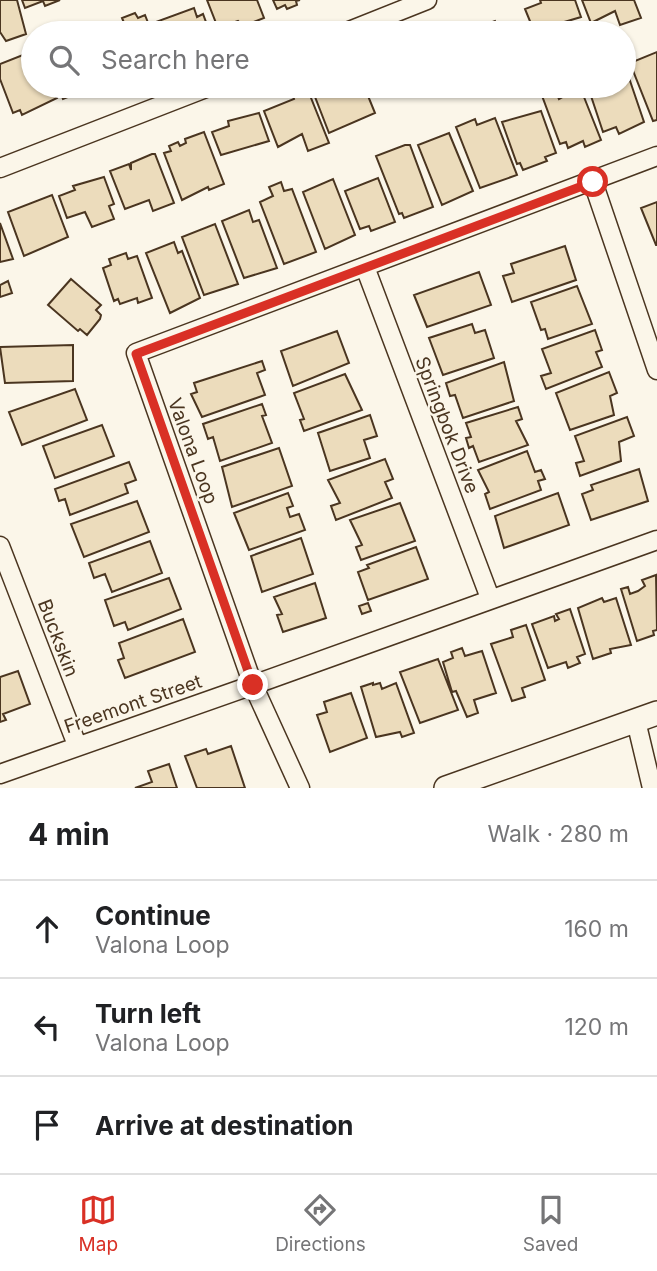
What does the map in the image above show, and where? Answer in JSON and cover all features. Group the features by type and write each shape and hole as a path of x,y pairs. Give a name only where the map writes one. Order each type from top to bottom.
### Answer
{"street":[{"path":"374,21 427,0"},
{"path":"0,168 180,98"},
{"name":"Valona Loop","path":"253,685 136,354 657,156"},
{"path":"593,182 657,370"},
{"name":"Springbok Drive","path":"365,267 490,598"},
{"path":"300,788 253,685 657,540"},
{"name":"Buckskin","path":"0,546 77,745"},
{"name":"Freemont Street","path":"0,774 253,685"},
{"path":"446,788 646,717 652,788"}],"building":[{"path":"0,0 17,0 23,21 21,36 6,41 0,32"},
{"path":"22,0 60,0 45,6 43,1 25,8"},
{"path":"207,0 257,0 264,18 256,21 215,21"},
{"path":"273,0 300,0 296,1 297,5 287,9 285,5 277,9"},
{"path":"540,0 575,0 581,17 568,21 530,21 525,9 541,3"},
{"path":"582,0 634,0 641,18 619,21 615,11 590,21"},
{"path":"194,8 197,17 203,14 206,21 158,21"},
{"path":"135,13 138,18 145,15 147,21 123,21 122,18"},
{"path":"657,52 657,120 653,121 636,78 636,61"},
{"path":"21,56 21,98 57,98 22,115 20,110 13,113 0,79 0,64"},
{"path":"311,98 329,143 308,151 302,134 278,147 264,111 294,99"},
{"path":"315,98 369,98 375,113 329,133"},
{"path":"543,98 584,98 601,140 585,147 583,141 568,148 566,142 560,144"},
{"path":"592,98 636,98 644,122 619,134 616,127 603,132"},
{"path":"541,111 556,153 545,157 547,161 523,170 520,163 517,164 502,122"},
{"path":"259,113 269,141 221,155 212,132 229,126 228,121"},
{"path":"495,118 517,175 480,188 456,127 475,119 477,125"},
{"path":"204,132 224,184 209,190 208,187 182,200 164,153 171,151 169,146 178,142 180,146 186,143 185,139"},
{"path":"449,133 473,191 442,205 418,145"},
{"path":"410,145 433,207 404,218 402,213 399,214 376,156"},
{"path":"155,154 174,203 153,211 149,200 125,209 110,171 129,164 131,170 131,163"},
{"path":"104,177 114,204 109,206 114,219 92,227 85,212 67,218 59,196 75,190 73,186"},
{"path":"378,178 395,222 371,231 369,226 360,229 345,191"},
{"path":"333,179 355,235 325,249 303,192"},
{"path":"281,182 284,191 292,189 316,252 284,264 260,202 273,196 269,187"},
{"path":"52,195 68,237 24,256 8,212"},
{"path":"657,202 657,245 656,245 641,208"},
{"path":"249,210 253,222 259,220 277,268 244,278 222,221"},
{"path":"0,223 13,259 0,262"},
{"path":"215,224 238,284 204,295 182,237"},
{"path":"174,242 178,253 182,251 200,298 170,313 146,253"},
{"path":"565,246 576,280 512,302 503,276 514,273 511,264"},
{"path":"126,253 128,259 137,256 152,298 138,303 137,298 120,304 118,299 114,301 103,268 111,265 109,259"},
{"path":"479,272 491,305 427,327 414,295"},
{"path":"71,279 101,305 96,310 101,315 100,319 87,335 80,329 78,331 48,305"},
{"path":"8,281 12,293 0,297 0,285"},
{"path":"577,286 592,324 548,339 545,329 541,330 531,302"},
{"path":"472,324 475,333 485,330 494,358 443,375 429,338"},
{"path":"595,330 602,350 596,352 602,367 546,389 541,376 551,373 542,349"},
{"path":"337,331 349,363 293,386 281,351"},
{"path":"73,345 73,381 5,383 0,347"},
{"path":"262,361 265,370 257,373 265,395 202,417 191,394 197,392 194,383"},
{"path":"504,362 514,401 463,418 455,395 450,396 446,383"},
{"path":"609,372 617,393 610,396 614,415 570,430 556,393"},
{"path":"345,374 362,410 304,431 300,420 304,419 294,393"},
{"path":"75,389 87,420 22,445 9,412"},
{"path":"262,404 266,415 262,416 272,443 220,461 213,437 208,439 203,424"},
{"path":"518,407 522,419 516,421 528,445 479,462 473,446 469,448 466,438 471,437 466,423"},
{"path":"370,415 377,436 364,440 370,458 330,471 318,433"},
{"path":"627,417 634,436 619,442 621,461 580,476 576,463 584,461 575,436"},
{"path":"102,425 114,456 55,478 43,446"},
{"path":"279,448 292,486 232,507 222,467"},
{"path":"527,451 535,472 541,470 545,479 538,481 541,490 490,509 485,494 489,492 478,470"},
{"path":"385,459 393,479 385,482 392,498 336,520 331,506 340,503 328,480"},
{"path":"129,462 136,480 125,484 128,493 70,515 65,499 59,501 55,489"},
{"path":"639,469 648,501 591,520 582,494 593,490 591,485"},
{"path":"288,493 293,506 287,508 290,517 299,514 305,530 249,550 234,513"},
{"path":"558,493 569,525 504,548 495,516"},
{"path":"137,501 149,532 84,557 71,524"},
{"path":"400,503 415,541 361,560 356,547 362,545 350,520"},
{"path":"301,538 313,574 262,592 251,556"},
{"path":"150,541 162,573 112,592 105,574 94,578 89,563"},
{"path":"416,547 428,579 368,600 358,572 369,568 367,565"},
{"path":"656,575 657,630 653,631 654,635 637,641 621,589 628,587 630,594 638,591 645,586 642,580"},
{"path":"169,578 181,609 128,630 125,622 114,626 105,600"},
{"path":"315,583 326,618 283,632 277,615 282,614 274,597"},
{"path":"602,598 604,602 616,598 631,645 610,649 611,653 593,659 578,608"},
{"path":"368,603 371,611 362,614 359,606"},
{"path":"570,609 585,654 577,657 580,663 568,668 566,662 548,668 532,624 554,616 555,621 559,619 556,614"},
{"path":"183,619 195,652 125,678 118,660 124,658 119,643"},
{"path":"526,625 545,680 522,688 525,697 512,701 491,644 513,637 511,630"},
{"path":"462,648 465,656 482,651 496,693 474,700 478,713 467,717 456,691 452,692 443,662 453,658 451,652"},
{"path":"438,659 458,710 420,723 400,672"},
{"path":"18,671 30,704 3,714 6,720 0,722 0,677"},
{"path":"380,683 382,689 396,683 414,733 402,737 400,732 376,737 361,687"},
{"path":"351,693 367,738 330,752 317,715 327,712 324,702"},
{"path":"231,746 245,788 197,788 185,756 206,749 208,754"},
{"path":"169,764 177,788 135,788 152,782 148,771"}],"route":[{"path":"253,685 136,354 593,182"}]}
